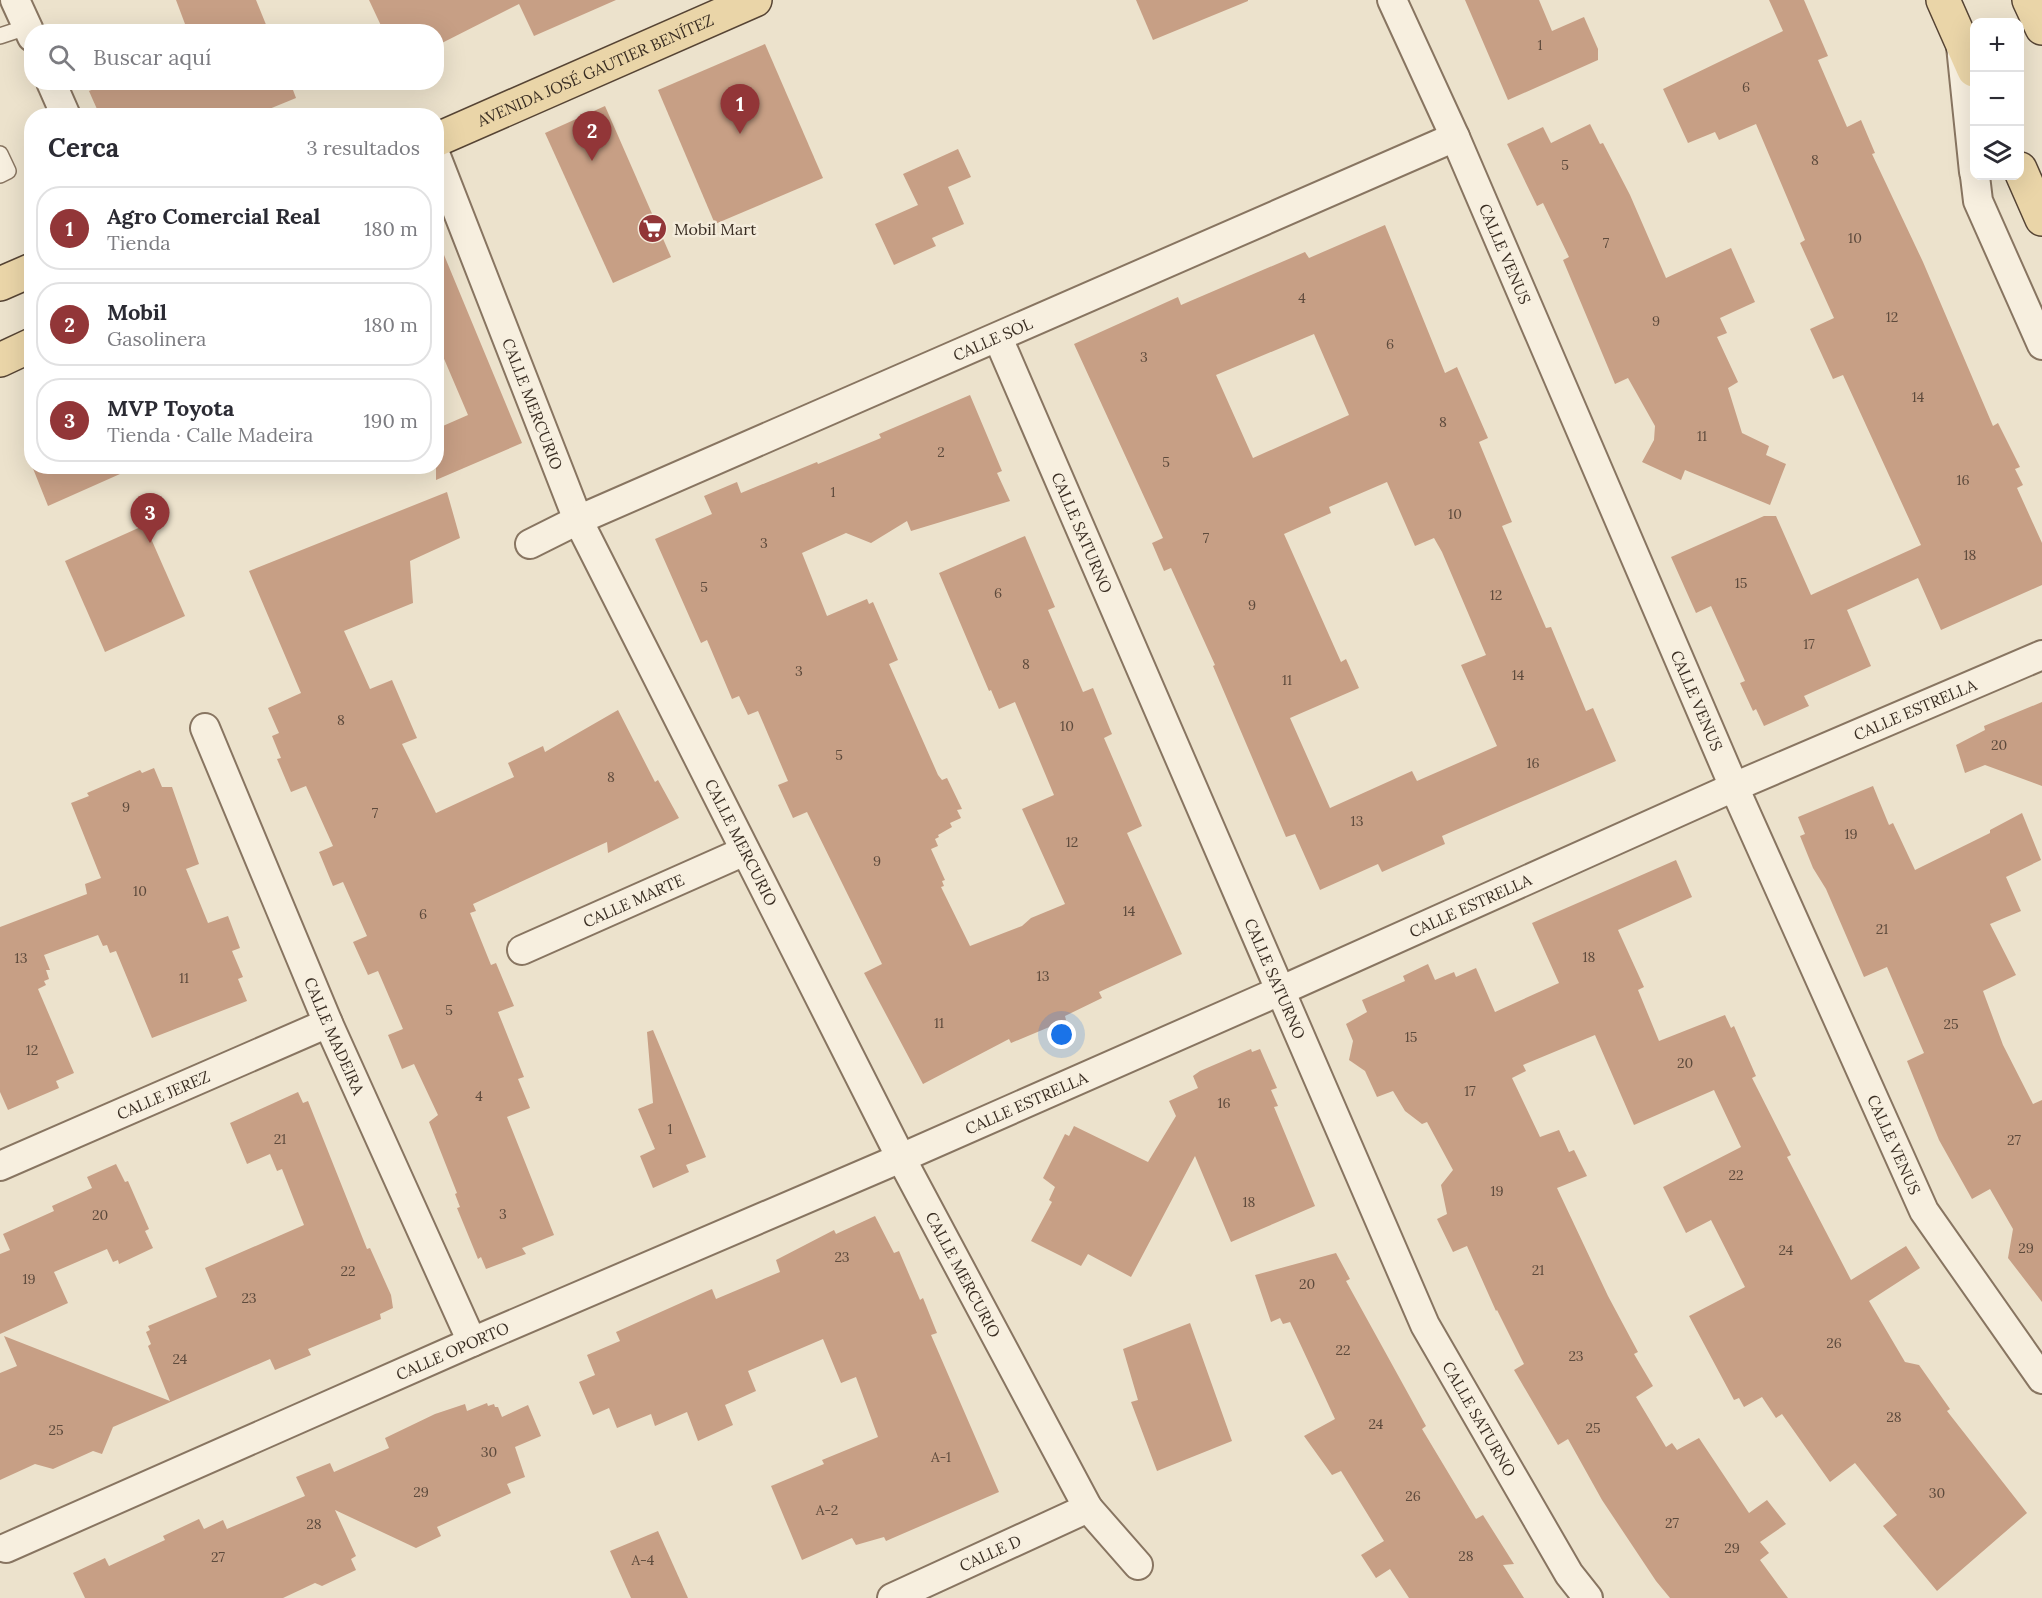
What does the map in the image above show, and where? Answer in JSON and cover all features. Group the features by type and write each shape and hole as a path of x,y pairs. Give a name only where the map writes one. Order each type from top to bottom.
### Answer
{"main road":[{"name":"AVENIDA JOSÉ GAUTIER BENÍTEZ","path":"444,136 705,10 755,0"},
{"path":"1942,0 1970,61"},
{"path":"2029,0 2042,28"},
{"path":"2024,180 2042,219"},
{"path":"0,284 24,274"},
{"path":"0,360 24,349"}],"street":[{"path":"15,0 26,24"},
{"name":"CALLE VENUS","path":"1392,0 1455,137 1734,787 1924,1210 2042,1379"},
{"path":"1960,38 1970,129"},
{"path":"55,90 62,108"},
{"name":"CALLE SOL","path":"530,544 578,520 1455,137"},
{"name":"CALLE MERCURIO","path":"444,177 578,520 901,1158 1088,1508 1138,1565"},
{"path":"1976,180 1978,201 2042,345"},
{"name":"CALLE SATURNO","path":"998,338 1425,1325 1569,1574 1588,1598"},
{"name":"CALLE ESTRELLA","path":"901,1158 1734,787 2042,655"},
{"name":"CALLE MADEIRA","path":"205,728 328,1023 472,1342"},
{"name":"CALLE MARTE","path":"522,950 745,852"},
{"name":"CALLE JEREZ","path":"0,1166 328,1023"},
{"name":"CALLE OPORTO","path":"6,1548 472,1342 901,1158"},
{"name":"CALLE D","path":"892,1598 1088,1508"}],"lane":[{"path":"0,36 24,33"},
{"path":"0,154 8,171 0,175"}],"building":[{"path":"176,0 256,0 266,24 185,24"},
{"path":"369,0 616,0 534,36 519,4 444,42 444,24 380,24"},
{"path":"1136,0 1248,0 1248,1 1153,40"},
{"path":"1465,0 1539,0 1552,31 1584,17 1598,49 1598,60 1508,100"},
{"path":"1769,0 1804,0 1828,56 1818,60 1847,127 1861,120 1875,153 1872,154 1923,262 1993,426 1998,423 2020,467 2015,469 2023,485 2017,488 2042,543 2042,585 1941,630 1918,578 1847,610 1871,666 1804,696 1809,706 1764,726 1756,709 1753,711 1740,683 1745,681 1711,606 1696,613 1671,557 1764,516 1776,516 1811,595 1921,545 1843,375 1833,379 1810,329 1834,318 1800,243 1805,240 1756,124 1719,140 1715,132 1688,143 1663,89 1783,31"},
{"path":"765,44 823,178 715,224 658,90"},
{"path":"293,90 296,98 272,108 96,108 89,91"},
{"path":"605,106 671,257 613,283 545,133"},
{"path":"1590,124 1600,144 1603,143 1630,195 1666,278 1731,248 1755,302 1720,318 1727,333 1717,337 1738,382 1728,388 1742,433 1769,446 1766,455 1786,464 1770,505 1685,470 1681,480 1642,462 1654,440 1655,426 1628,378 1615,384 1563,260 1569,257 1543,203 1537,206 1507,144 1543,127 1551,143"},
{"path":"958,149 971,177 948,187 964,224 932,238 936,246 894,265 875,224 918,205 903,174"},
{"path":"1385,225 1445,373 1457,367 1488,438 1479,442 1512,522 1502,526 1546,628 1551,627 1586,711 1593,708 1616,761 1442,836 1445,844 1382,872 1378,864 1320,890 1295,834 1286,837 1213,666 1215,665 1171,568 1164,571 1152,543 1163,538 1074,344 1178,297 1181,305 1305,252 1309,258","holes":["1314,334 1349,415 1253,458 1216,375","1387,482 1415,546 1434,538 1486,655 1461,665 1497,746 1417,781 1412,771 1330,808 1290,718 1359,688 1346,659 1341,662 1284,534 1331,513 1329,507"]},
{"path":"444,255 522,443 436,480 436,474 444,474 444,426 468,415 444,359"},
{"path":"970,395 1002,471 997,473 1010,501 911,531 907,521 871,543 846,533 802,553 827,616 867,599 869,604 873,602 898,660 889,664 938,775 942,780 947,778 962,809 957,810 961,818 950,823 952,827 938,835 939,837 935,839 938,846 931,849 945,880 942,881 944,886 941,887 970,946 1022,926 1031,918 1065,904 1022,809 1054,795 1015,702 999,709 991,690 989,691 939,573 1025,536 1055,607 1048,610 1083,692 1093,688 1112,734 1104,738 1142,826 1127,833 1182,954 1099,992 1102,998 1065,1016 1066,1020 1011,1043 1009,1039 923,1084 864,973 882,964 807,812 793,818 778,785 788,781 758,711 748,715 739,696 732,699 707,640 701,643 655,539 712,514 704,496 737,482 741,493 817,462 818,464 881,438 879,434"},
{"path":"35,474 120,474 48,506"},
{"path":"447,492 460,538 410,561 413,603 344,631 370,689 392,680 417,738 402,744 436,813 514,777 508,763 543,746 545,752 618,710 655,782 658,780 679,818 608,853 607,842 473,904 476,911 470,913 491,965 496,963 514,1006 498,1012 524,1077 518,1079 530,1108 507,1117 554,1235 522,1248 526,1254 486,1269 481,1257 478,1259 457,1208 460,1207 455,1194 457,1193 429,1122 438,1115 414,1064 402,1069 388,1035 403,1029 378,971 368,975 353,942 367,936 343,882 333,886 319,852 333,846 306,786 291,792 277,759 281,758 272,736 279,733 268,708 301,693 249,571"},
{"path":"145,525 185,616 105,652 65,561"},
{"path":"2042,702 2042,786 1985,765 1965,773 1956,745 1985,730 1984,726"},
{"path":"154,768 162,787 172,787 199,864 186,869 208,923 228,916 240,948 232,951 243,977 238,979 247,1001 152,1038 116,951 110,953 107,945 103,946 98,935 44,955 50,970 46,970 49,979 44,981 46,985 38,989 74,1073 56,1081 59,1088 8,1110 0,1092 0,927 87,894 85,884 101,878 71,803 89,796 87,793 140,770 142,773"},
{"path":"1873,786 1889,825 1893,823 1915,870 1990,833 1990,830 2022,813 2041,860 2006,877 2021,911 1990,924 2016,975 1983,991 2003,1045 2033,1104 2042,1100 2042,1302 2008,1258 2013,1229 1990,1189 1972,1199 1939,1140 1907,1061 1924,1053 1887,967 1864,977 1800,836 1805,834 1798,817"},
{"path":"1676,860 1692,897 1618,930 1644,987 1638,990 1659,1041 1725,1015 1731,1028 1734,1026 1756,1076 1752,1078 1791,1155 1787,1157 1851,1280 1906,1246 1920,1268 1869,1301 1905,1362 1919,1365 1950,1409 1947,1411 2027,1513 1937,1591 1883,1526 1897,1515 1855,1463 1830,1482 1782,1414 1776,1418 1762,1397 1744,1407 1739,1398 1734,1400 1689,1316 1745,1287 1711,1220 1686,1233 1663,1187 1741,1147 1714,1090 1634,1125 1595,1035 1523,1065 1526,1071 1512,1078 1540,1137 1559,1130 1569,1152 1574,1150 1587,1176 1557,1188 1608,1296 1638,1352 1634,1354 1653,1386 1636,1397 1666,1447 1672,1443 1677,1450 1699,1438 1749,1513 1767,1500 1786,1524 1760,1542 1769,1553 1760,1560 1788,1598 1670,1598 1656,1581 1602,1500 1568,1439 1558,1445 1514,1370 1524,1364 1496,1311 1467,1246 1453,1252 1437,1219 1447,1214 1441,1185 1453,1170 1427,1122 1422,1124 1405,1111 1393,1091 1377,1097 1365,1071 1349,1060 1353,1041 1346,1024 1367,1012 1362,1000 1405,981 1403,976 1428,964 1435,980 1454,972 1456,977 1476,968 1495,1012 1559,983 1532,923"},
{"path":"653,1030 706,1157 686,1165 689,1172 653,1188 640,1156 655,1149 638,1109 653,1103 647,1032"},
{"path":"1251,1049 1252,1052 1260,1049 1277,1088 1271,1090 1278,1106 1274,1107 1315,1206 1231,1242 1195,1156 1131,1277 1088,1254 1081,1266 1031,1241 1052,1202 1049,1200 1055,1187 1043,1178 1065,1134 1069,1136 1074,1126 1148,1162 1176,1116 1169,1101 1198,1088 1193,1076 1200,1071"},
{"path":"298,1092 303,1103 308,1101 367,1249 370,1248 391,1295 393,1308 380,1314 381,1319 308,1349 311,1355 275,1370 270,1359 113,1427 102,1454 93,1451 53,1469 35,1464 0,1480 0,1373 17,1366 4,1336 170,1401 148,1346 151,1344 146,1332 150,1330 148,1326 217,1297 205,1268 304,1225 282,1169 277,1171 270,1154 247,1164 230,1123"},
{"path":"116,1164 125,1182 128,1181 149,1229 145,1231 153,1248 119,1264 118,1260 113,1262 107,1249 54,1272 68,1303 0,1334 0,1254 10,1250 3,1234 54,1211 52,1206 92,1188 87,1177"},
{"path":"875,1216 894,1253 899,1251 920,1300 923,1298 937,1333 931,1335 999,1492 886,1541 884,1537 856,1545 852,1538 802,1560 771,1486 824,1464 822,1460 878,1437 856,1377 841,1383 823,1339 748,1371 756,1391 725,1405 733,1425 698,1441 687,1412 655,1426 651,1414 617,1428 609,1408 593,1415 579,1382 595,1375 587,1355 620,1341 616,1332 712,1289 716,1299 780,1272 776,1260 834,1230 836,1234"},
{"path":"1336,1253 1350,1279 1346,1281 1426,1426 1422,1429 1476,1519 1483,1515 1514,1564 1503,1565 1524,1598 1409,1598 1390,1569 1376,1578 1361,1555 1384,1541 1341,1471 1332,1475 1304,1436 1335,1419 1290,1322 1283,1324 1280,1318 1271,1322 1255,1275"},
{"path":"1190,1323 1232,1441 1157,1471 1131,1402 1138,1400 1123,1349"},
{"path":"487,1403 488,1406 494,1404 498,1407 502,1417 528,1405 541,1436 515,1447 525,1477 507,1484 511,1493 437,1527 441,1536 416,1548 335,1510 356,1556 351,1559 356,1570 322,1586 315,1583 283,1598 85,1598 73,1573 105,1558 109,1566 165,1540 163,1536 199,1519 204,1529 223,1520 227,1529 305,1496 296,1477 330,1463 334,1472 389,1448 385,1438 435,1414 465,1404 467,1411"},
{"path":"658,1531 688,1598 631,1598 610,1551"}],"place":[{"name":"Agro Comercial Real","path":"740,134"},
{"name":"Mobil","path":"592,161"},
{"name":"Mobil Mart","path":"653,229"},
{"name":"MVP Toyota","path":"150,543"}]}
